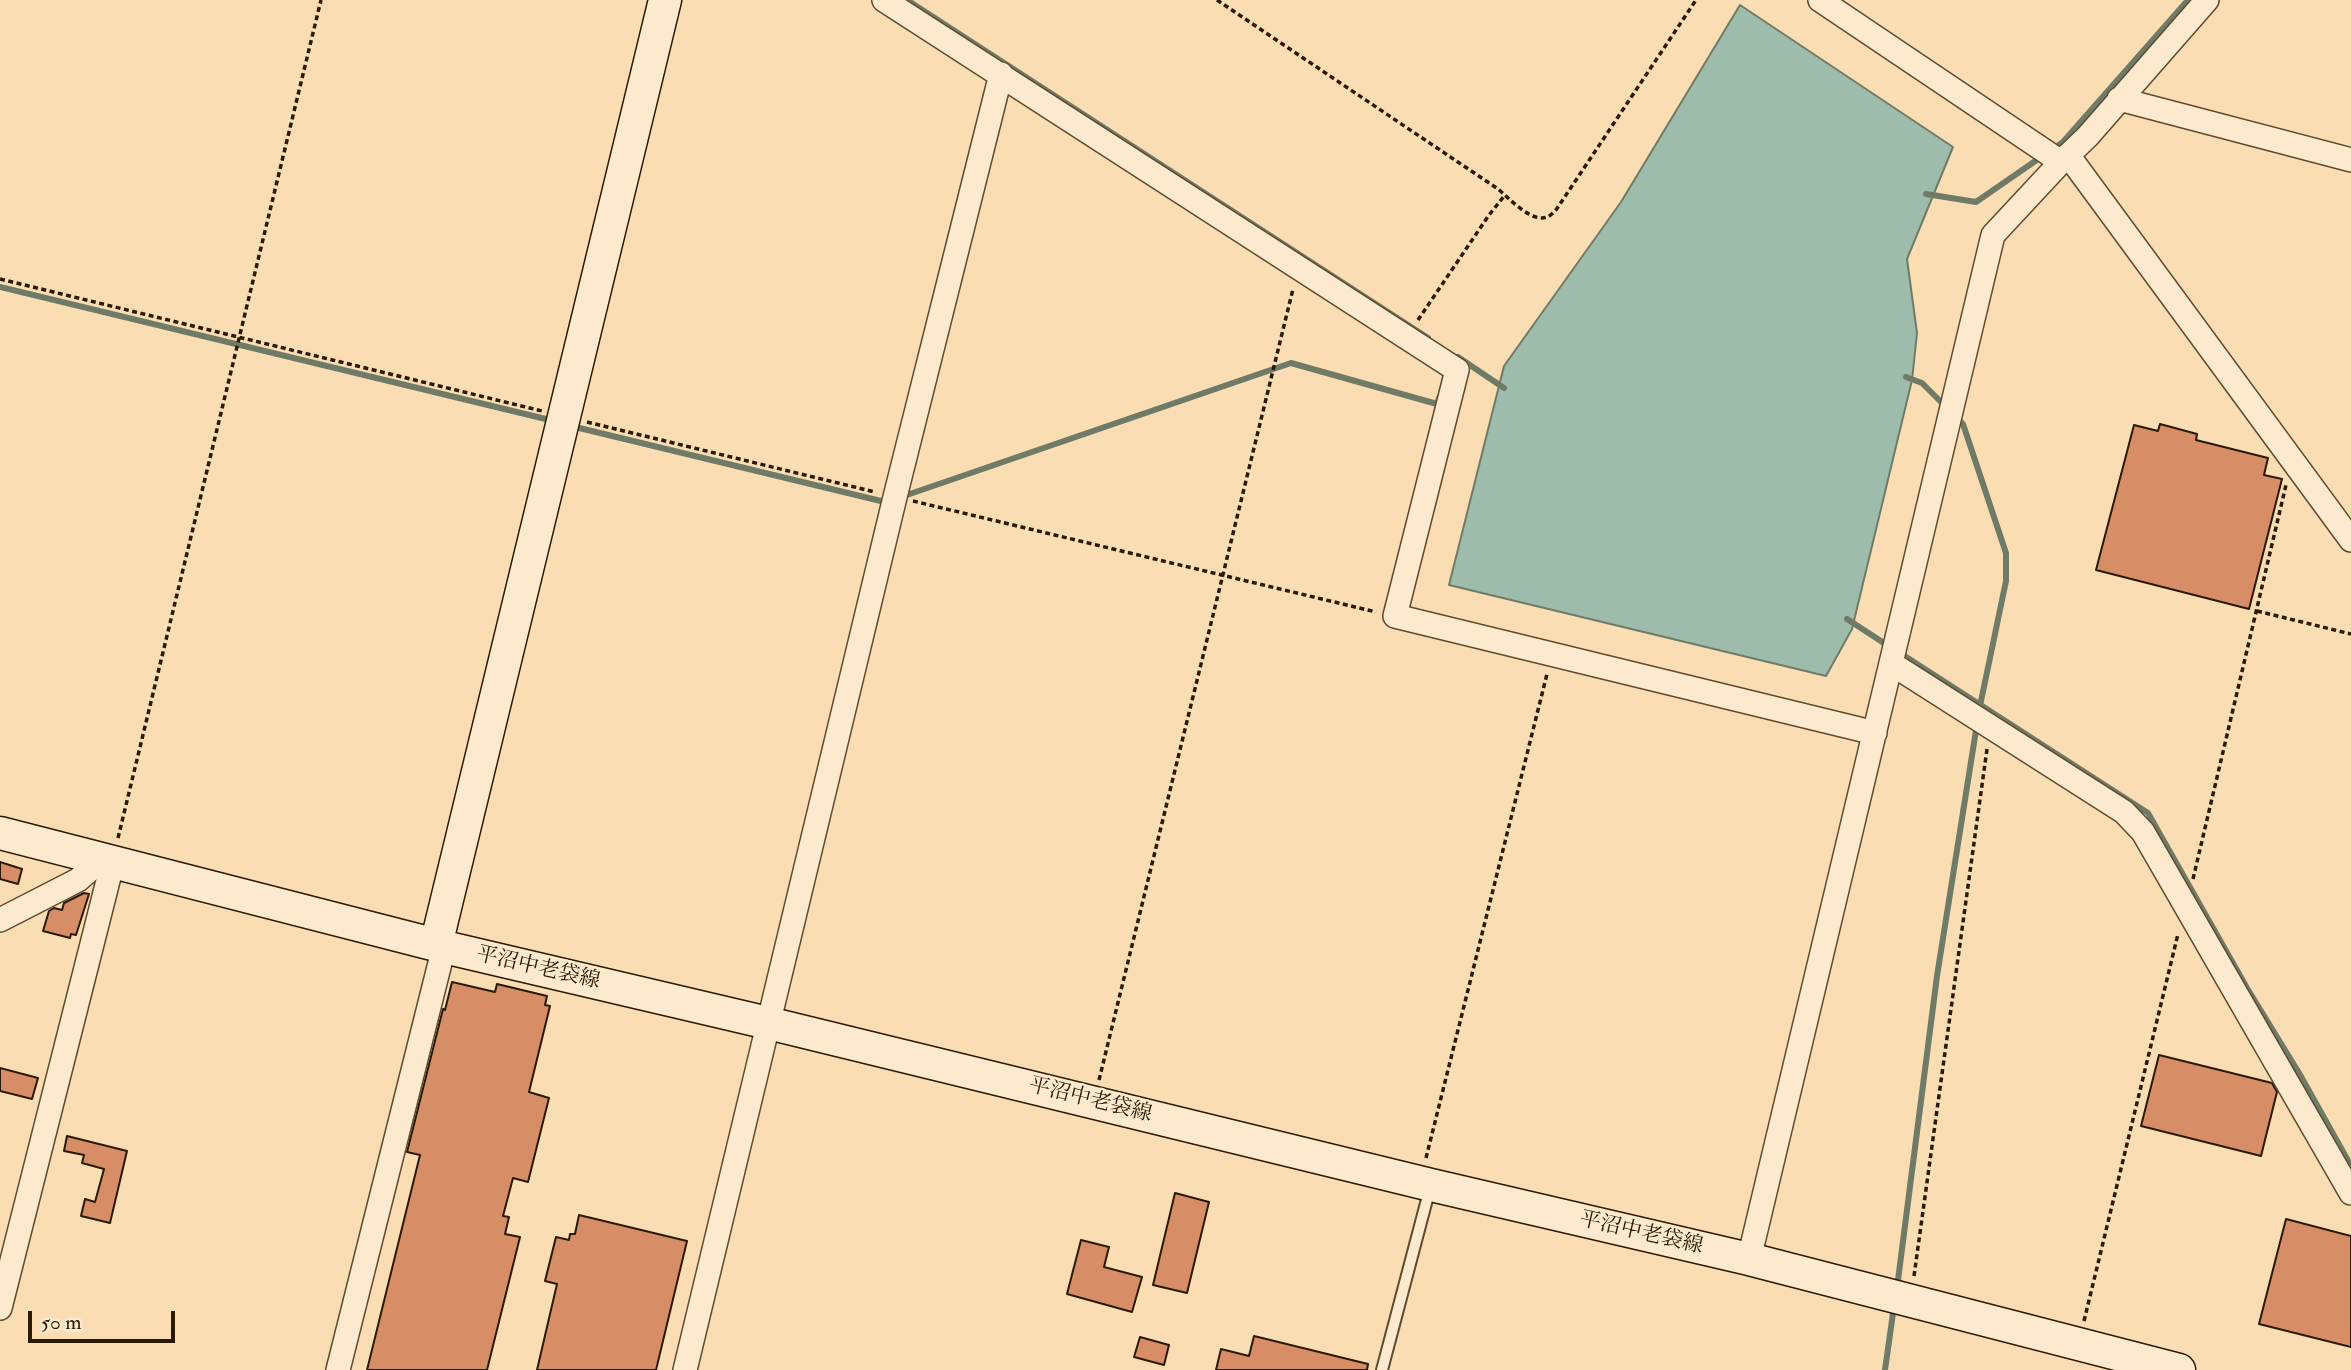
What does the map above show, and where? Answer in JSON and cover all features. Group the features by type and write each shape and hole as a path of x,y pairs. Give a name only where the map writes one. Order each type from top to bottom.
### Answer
{"main road":[{"path":"440,946 665,0"},
{"name":"平沼中老袋線","path":"0,834 440,946 768,1023 1425,1184 1749,1259 2179,1370"}],"street":[{"path":"884,0 1457,370 1395,617 1875,733"},
{"path":"1820,0 2064,158 2351,540"},
{"path":"1749,1259 1993,235 2088,136 2207,0"},
{"path":"685,1370 895,497 1001,74"},
{"path":"2119,100 2351,160"},
{"path":"1892,664 2124,812 2143,832 2351,1193"},
{"path":"0,919 78,880 107,860"},
{"path":"0,1308 107,860"},
{"path":"338,1370 440,946"}],"lane":[{"path":"1382,1370 1425,1184"}],"path":[{"path":"107,860 321,0"},
{"path":"1217,0 1505,195 1528,214 1539,218 1547,217 1556,210 1696,0"},
{"path":"1407,337 1505,195"},
{"path":"1094,1102 1298,267"},
{"path":"0,279 1395,617"},
{"path":"2078,1344 2181,897 2194,879 2292,460"},
{"path":"2257,611 2351,634"},
{"path":"1425,1184 1552,655"},
{"path":"1911,1301 1990,726"}],"shaded area":[{"path":"1740,5 1953,147 1907,259 1917,333 1912,380 1852,629 1826,676 1449,585 1504,366 1621,202"}],"building":[{"path":"2160,424 2197,434 2196,440 2268,458 2264,475 2282,479 2249,609 2096,570 2134,425 2158,431"},
{"path":"0,862 22,869 18,884 0,879"},
{"path":"84,893 89,894 76,935 71,934 70,938 43,931 49,911 54,908 62,910 64,903"},
{"path":"452,982 495,992 497,984 547,996 545,1005 550,1006 529,1092 549,1098 528,1182 513,1178 503,1216 509,1217 505,1234 520,1237 487,1370 367,1370 420,1155 407,1152"},
{"path":"2159,1055 2272,1083 2277,1092 2261,1156 2141,1126"},
{"path":"0,1068 38,1078 32,1099 0,1091"},
{"path":"67,1136 127,1151 110,1223 81,1216 85,1199 95,1202 104,1169 82,1163 84,1155 64,1151"},
{"path":"1175,1193 1209,1202 1187,1293 1153,1285"},
{"path":"579,1215 687,1241 656,1370 537,1370 557,1284 545,1281 556,1237 569,1240 570,1234 575,1234"},
{"path":"2286,1219 2351,1236 2351,1347 2259,1324"},
{"path":"1081,1240 1109,1247 1104,1267 1142,1277 1132,1312 1067,1294"},
{"path":"1254,1336 1368,1364 1367,1370 1216,1370 1221,1349 1249,1356"},
{"path":"1140,1337 1169,1345 1164,1365 1134,1357"}],"waterway":[{"path":"907,0 1428,338"},
{"path":"2053,149 2063,142 2188,0"},
{"path":"1926,194 1976,202 2044,155"},
{"path":"0,287 554,421"},
{"path":"1458,357 1504,388"},
{"path":"901,497 1291,363 1437,404 1439,398"},
{"path":"1906,377 1922,383 1946,407"},
{"path":"1957,418 1963,424 2006,553 2006,581 1980,706"},
{"path":"571,426 885,502 890,500"},
{"path":"1847,619 1890,647"},
{"path":"1900,653 2148,813 2351,1166"},
{"path":"1897,1288 1937,976 1977,724"},
{"path":"1885,1370 1894,1306"}]}
